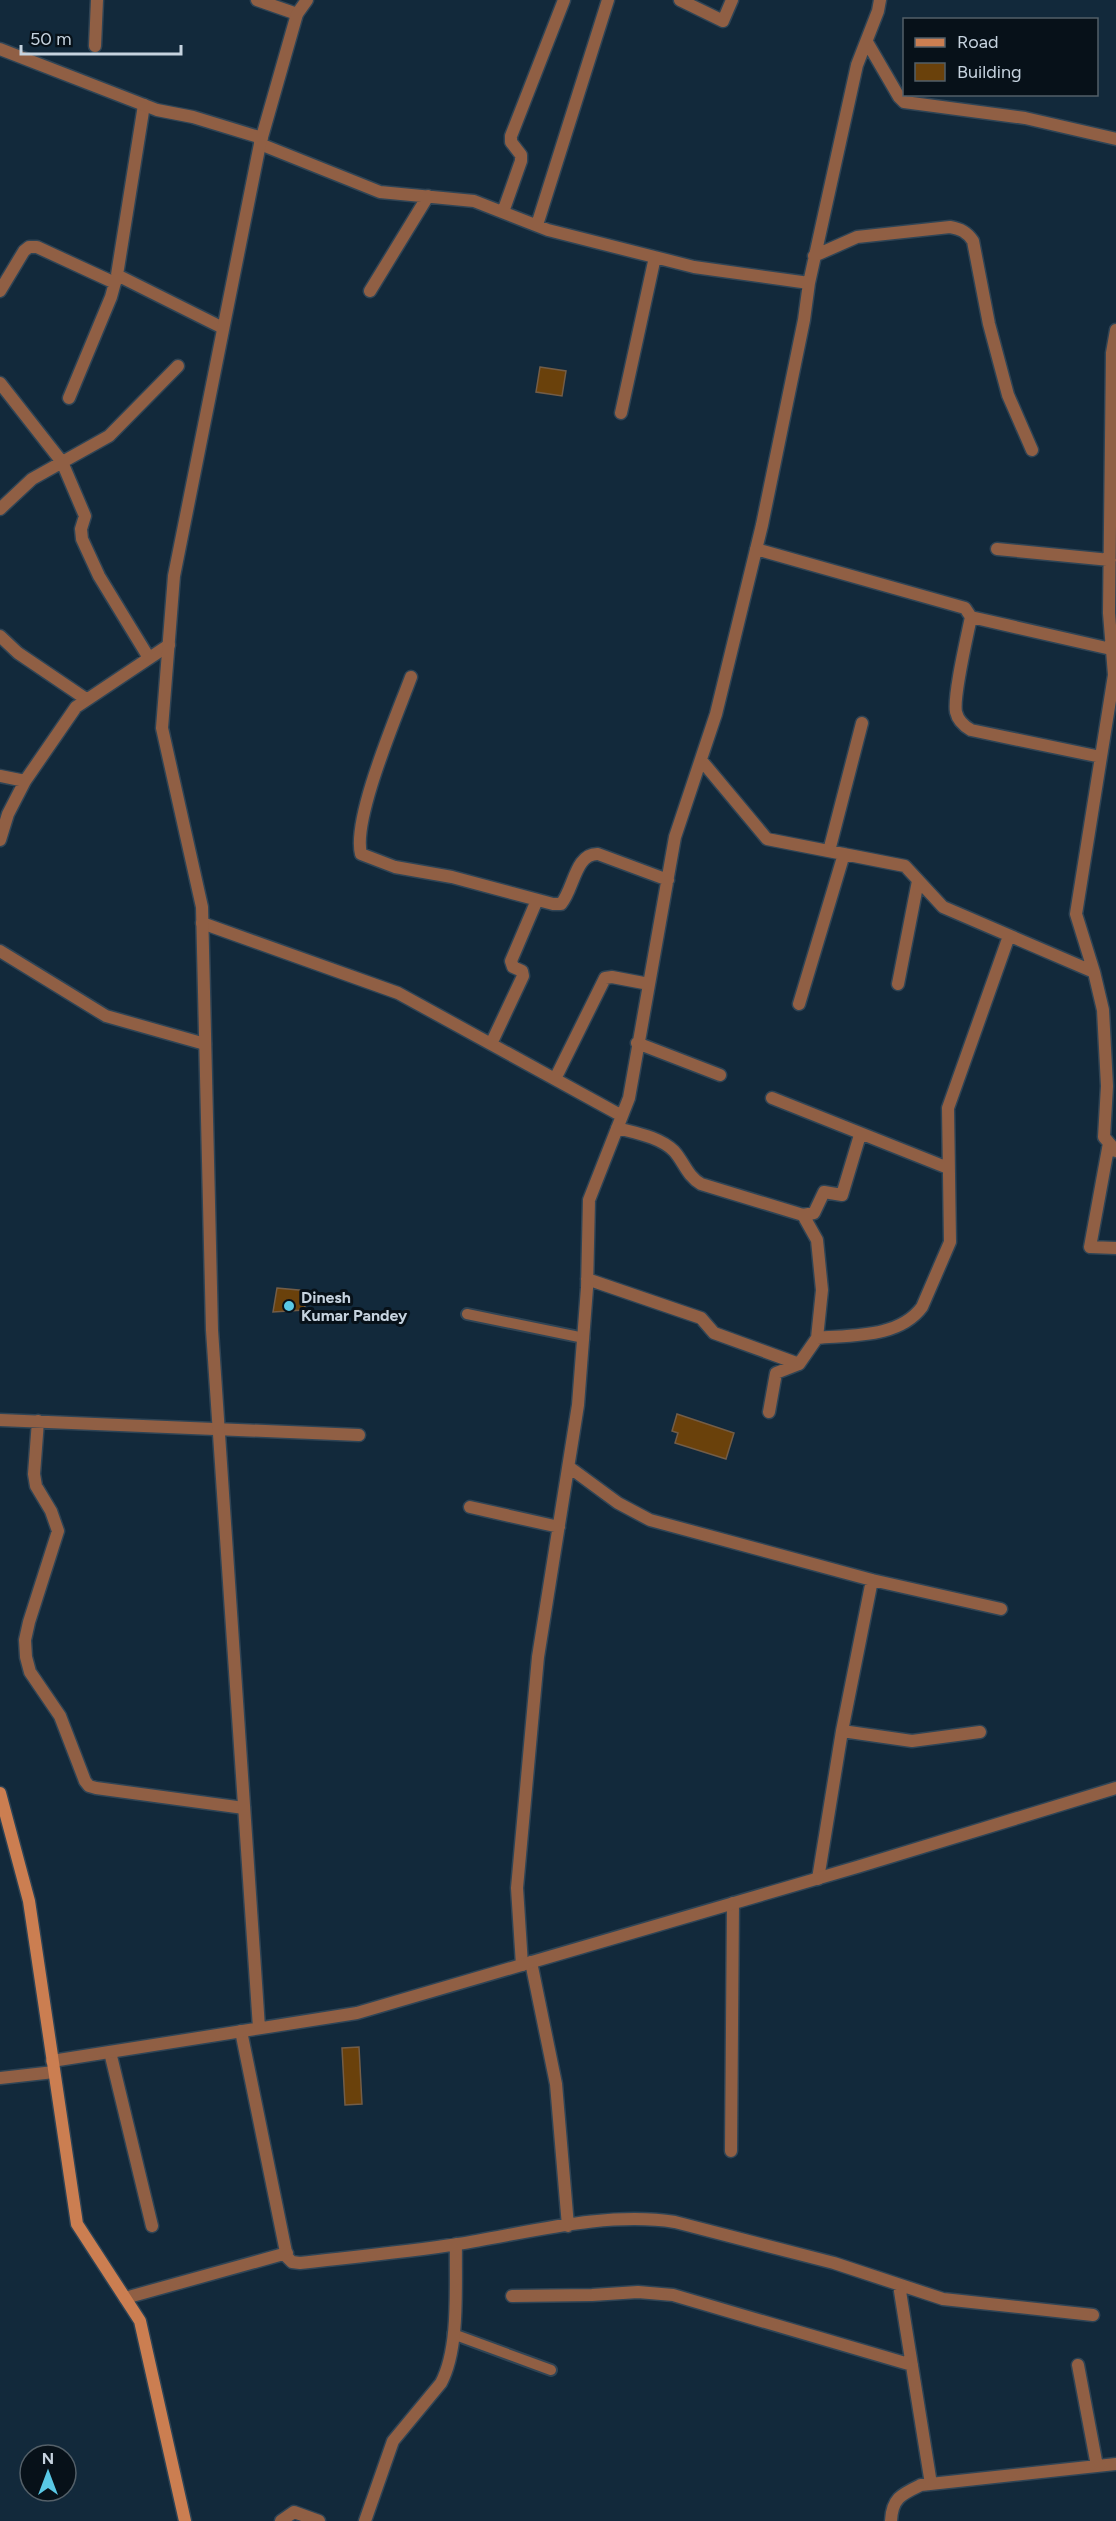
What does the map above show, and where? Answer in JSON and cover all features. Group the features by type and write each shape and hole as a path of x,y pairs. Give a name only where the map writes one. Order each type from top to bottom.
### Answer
{"main road":[{"path":"0,1793 29,1901 76,2224 140,2321 185,2521"}],"street":[{"path":"95,46 98,0"},
{"path":"257,0 297,14"},
{"path":"260,2028 212,1330 202,907 162,728 174,576 223,328 261,141 297,14 307,0"},
{"path":"503,212 520,166 521,155 513,146 511,135 564,0"},
{"path":"537,225 608,0"},
{"path":"680,0 723,21 732,0"},
{"path":"568,2226 556,2084 526,1964 517,1888 538,1657 579,1405 587,1279 589,1200 629,1098 675,837 716,714 756,549 801,331 814,255 857,65 880,0"},
{"path":"867,42 898,97 904,102 1025,118 1116,139"},
{"path":"0,49 144,105 261,141 380,192 474,201 537,225 694,267 809,283"},
{"path":"69,398 116,279 144,105"},
{"path":"370,291 428,196"},
{"path":"814,255 857,237 950,227 969,234 973,241 989,324 1008,395 1032,450"},
{"path":"0,291 24,250 37,247 116,279 223,328"},
{"path":"621,413 655,257"},
{"path":"1116,330 1112,353 1113,498 1109,613 1114,675 1076,914 1103,1010 1107,1086 1104,1137 1112,1147 1090,1247 1116,1248"},
{"path":"0,509 32,479 109,436 178,366"},
{"path":"0,383 63,462 85,516 81,529 82,539 99,576 149,657"},
{"path":"756,549 965,608 971,617 956,704 959,719 964,726 971,730 1101,757"},
{"path":"997,549 1110,560"},
{"path":"971,617 1112,649"},
{"path":"0,636 18,653 86,699"},
{"path":"0,840 8,814 25,781 67,718 86,699 169,645"},
{"path":"411,677 367,801 359,846 361,854 395,867 452,876 553,904 561,904 567,897 583,859 590,854 598,854 668,880"},
{"path":"828,851 862,723"},
{"path":"701,760 767,839 905,866 943,907 1094,972"},
{"path":"0,776 25,781"},
{"path":"799,1004 844,854"},
{"path":"898,984 918,881"},
{"path":"491,1044 523,976 522,971 513,967 511,961 537,900"},
{"path":"202,923 399,993 555,1079 619,1122 670,1147 693,1180 701,1184 803,1215 814,1213 824,1192 842,1195 860,1135"},
{"path":"817,1338 888,1331 917,1313 948,1249 948,1108 1010,936"},
{"path":"0,951 106,1016 205,1044"},
{"path":"555,1079 605,978 612,976 650,984"},
{"path":"637,1043 720,1075"},
{"path":"772,1098 860,1135 948,1168"},
{"path":"769,1412 776,1372 799,1364 817,1338 822,1290 817,1240 803,1215"},
{"path":"587,1279 701,1318 714,1333 799,1364"},
{"path":"0,1420 359,1435"},
{"path":"38,1421 33,1461 35,1480 56,1521 58,1531 29,1622 25,1640 26,1657 30,1672 60,1716 85,1781 89,1786 96,1788 244,1808"},
{"path":"569,1467 618,1503 650,1520 872,1580 1000,1609"},
{"path":"470,1507 559,1527"},
{"path":"818,1878 842,1731 872,1580"},
{"path":"842,1731 912,1741 980,1732"},
{"path":"0,2078 110,2052 357,2013 733,1904 1116,1788"},
{"path":"731,2151 733,1904"},
{"path":"241,2031 287,2253 292,2262 300,2263 456,2244 568,2226 637,2218 675,2222 834,2263 961,2303 1093,2315"},
{"path":"110,2052 152,2226"},
{"path":"365,2521 393,2441 446,2374 452,2350 456,2244"},
{"path":"124,2298 287,2253"},
{"path":"899,2285 932,2484"},
{"path":"512,2296 638,2292 674,2295 912,2365"},
{"path":"1078,2365 1097,2466"},
{"path":"891,2521 891,2507 902,2494 921,2485 1116,2463"},
{"path":"281,2521 294,2512 319,2521"}],"lane":[{"path":"467,1314 584,1338"},
{"path":"453,2334 551,2370"}],"building":[{"path":"540,367 566,371 562,396 536,392"},
{"name":"Dinesh Kumar Pandey","path":"277,1288 309,1291 304,1310 273,1312"},
{"path":"677,1414 734,1433 726,1459 675,1443 678,1433 672,1431"},
{"path":"359,2047 362,2104 345,2105 342,2048"}],"place":[{"name":"Dinesh Kumar Pandey","path":"289,1306"}]}
